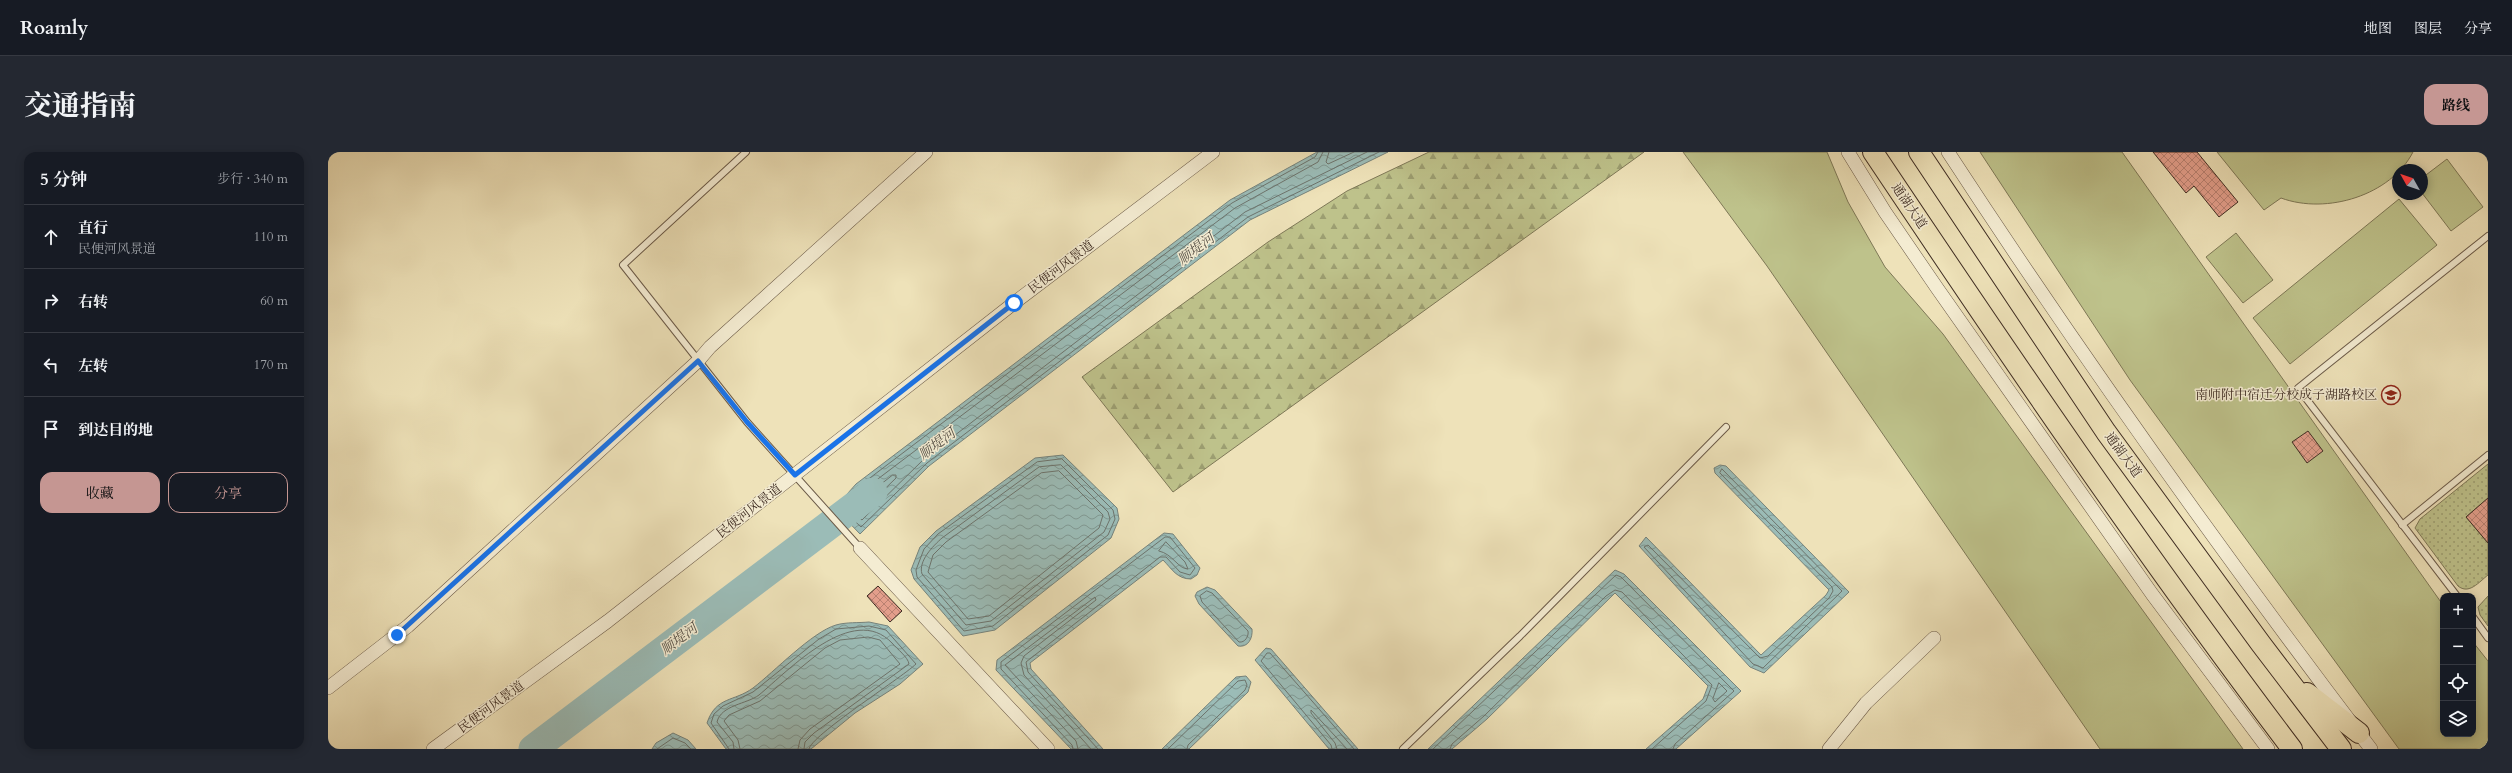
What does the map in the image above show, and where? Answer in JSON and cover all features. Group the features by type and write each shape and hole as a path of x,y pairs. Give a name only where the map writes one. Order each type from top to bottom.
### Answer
{"main road":[{"name":"通湖大道","path":"1873,152 2003,347 2170,583 2292,749"},
{"name":"通湖大道","path":"1919,152 2106,432 2286,678 2341,749"},
{"path":"2286,678 2365,741"}],"street":[{"path":"328,688 408,626 698,361 710,347 926,152"},
{"name":"民便河风景道","path":"433,749 798,479 1014,303 1213,152"},
{"path":"1848,152 1885,212 1937,288 2148,588 2268,749"},
{"path":"1948,152 2126,418 2262,606 2365,741"},
{"path":"860,548 1048,749"},
{"path":"1829,749 1866,704 1934,638"}],"lane":[{"path":"746,152 623,265 747,422 860,548"},
{"path":"2455,593 2298,388 2488,236"},
{"path":"1403,749 1520,636 1726,427"},
{"path":"2402,525 2488,455"},
{"path":"2476,621 2488,638"}],"green space":[{"path":"1429,152 1644,152 1173,492 1082,377 1268,242 1347,191"},
{"path":"1683,152 1827,152 1848,202 1885,267 1943,334 2243,749 2100,749 1767,266"},
{"path":"1980,152 2122,152 2440,601 2440,737 2476,737 2476,646 2488,661 2488,749 2399,749 2130,380"},
{"path":"2217,152 2413,152 2405,164 2392,164 2392,178 2390,180 2374,190 2356,198 2318,204 2299,203 2281,198 2264,210"},
{"path":"2447,159 2483,207 2451,231 2427,200 2428,173"},
{"path":"2398,200 2400,200 2437,245 2290,364 2253,318"},
{"path":"2236,233 2273,280 2243,303 2206,257"},
{"path":"2488,464 2488,498 2466,517 2488,543 2488,575 2474,586 2466,589 2458,586 2415,528 2420,519"},
{"path":"2488,596 2488,626 2480,615 2478,607"}],"water":[{"path":"1317,152 1388,152 1250,220 929,466 860,534 836,509 840,502 856,484 1230,200"},
{"path":"1063,455 1117,508 1119,519 1111,538 995,630 963,636 914,579 911,570 920,547 936,531 1035,458"},
{"path":"1720,465 1726,466 1849,592 1764,673 1750,667 1639,546 1646,537 1761,655 1826,595 1829,590 1715,473 1714,468"},
{"path":"1164,533 1173,534 1200,568 1197,575 1191,579 1186,579 1175,573 1163,560 1030,663 1031,669 1103,749 1071,749 996,670 997,660"},
{"path":"1615,570 1624,574 1741,691 1676,749 1646,749 1703,699 1708,686 1615,593 1487,719 1452,749 1428,749"},
{"path":"1207,587 1215,590 1252,629 1251,639 1247,644 1238,646 1199,604 1195,596 1197,592"},
{"path":"869,622 888,626 923,664 900,684 855,713 811,749 726,749 707,723 715,708 720,704 753,688 805,644 826,629 840,624"},
{"path":"1266,648 1271,649 1358,749 1329,749 1255,660"},
{"path":"1246,676 1251,682 1248,692 1189,749 1162,749 1236,677"},
{"path":"673,733 688,740 696,749 652,749 656,743"}],"building":[{"path":"2153,152 2197,152 2238,202 2219,217 2194,186 2186,193"},
{"path":"2308,431 2323,451 2307,463 2292,442"},
{"path":"2488,498 2488,543 2466,517"},
{"path":"878,586 902,611 890,622 867,596"}],"waterway":[{"name":"顺堤河","path":"533,749 873,492"}],"place":[{"name":"南师附中宿迁分校成子湖路校区","path":"2391,395"}],"route":[{"path":"397,635 698,361 747,422 795,475 1014,303"}]}
